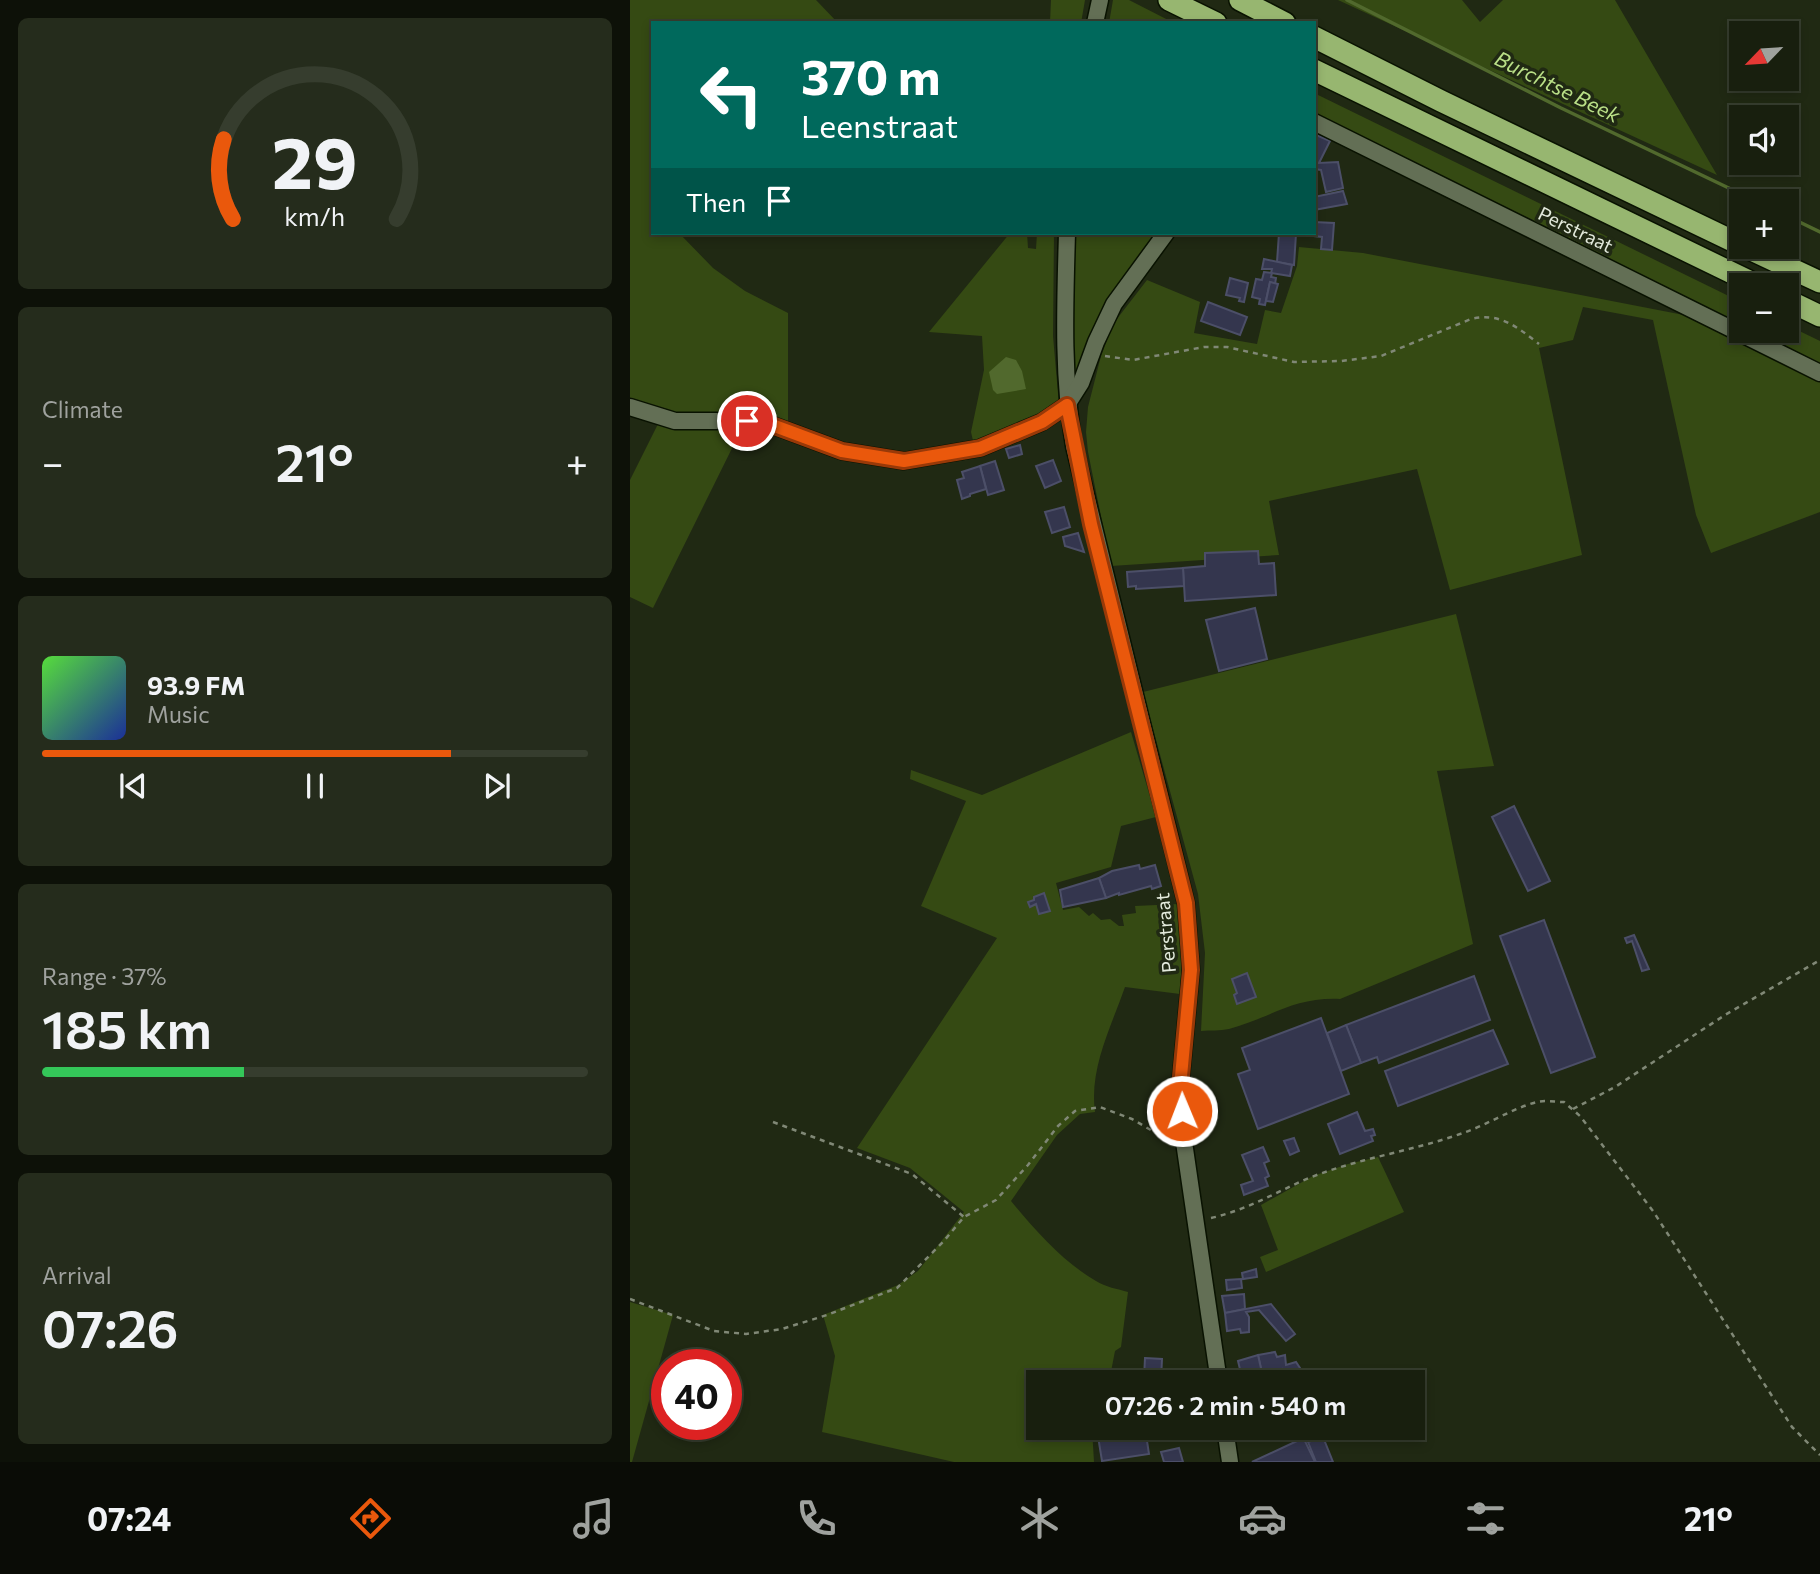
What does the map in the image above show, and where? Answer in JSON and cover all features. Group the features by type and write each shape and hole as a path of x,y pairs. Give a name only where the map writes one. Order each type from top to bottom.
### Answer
{"highway":[{"path":"1169,0 1212,21"},
{"path":"1240,0 1281,21"},
{"path":"1316,38 1729,239"},
{"path":"1316,71 1732,273"},
{"path":"1771,259 1820,282"},
{"path":"1799,306 1820,316"}],"street":[{"path":"1096,21 1100,0"},
{"name":"Perstraat","path":"1316,123 1820,373"},
{"name":"Perstraat","path":"1067,235 1064,330 1067,405 1091,524 1186,903 1191,970 1180,1087 1183,1135 1217,1370"},
{"path":"630,407 676,421 761,421 842,451 904,461 980,448 1042,422 1067,405 1081,383 1114,304 1165,235"},
{"path":"1227,1440 1230,1462"}],"path":[{"path":"1091,354 1133,360 1204,347 1227,347 1294,362 1341,361 1381,356 1487,315 1512,324 1539,344"},
{"path":"1573,1109 1615,1087 1725,1015 1820,960"},
{"path":"1195,1221 1230,1214 1309,1178 1360,1161 1464,1133 1538,1102 1564,1102 1580,1116 1653,1211 1792,1427 1820,1455"},
{"path":"630,1298 714,1331 746,1334 782,1329 897,1288 964,1217 996,1200 1028,1165 1058,1125 1075,1111 1100,1107 1132,1119 1160,1136 1183,1135"},
{"path":"773,1122 912,1174 964,1217"}],"shaded area":[{"path":"630,0 816,0 836,21 651,21 651,235 681,235 713,268 745,291 788,313 788,425 676,415 630,400"},
{"path":"1051,0 1085,0 1081,21 1050,21"},
{"path":"1113,0 1129,0 1170,21 1109,21"},
{"path":"1338,0 1462,0 1480,22 1503,0 1615,0 1717,175"},
{"path":"1316,94 1729,296 1729,319 1316,114"},
{"path":"1008,235 1027,235 1028,248 1036,249 1037,235 1054,235 1053,336 1059,405 974,445 971,432 984,370 982,336 929,332"},
{"path":"1074,235 1155,235 1102,309 1077,373 1073,314"},
{"path":"1299,247 1363,253 1689,316 1729,336 1729,343 1743,343 1820,382 1820,512 1711,553 1696,515 1653,320 1583,307 1573,340 1539,348 1582,555 1450,590 1417,469 1269,501 1279,555 1111,566 1086,432 1088,407 1101,356 1113,324 1147,280 1200,302 1194,333 1257,344 1265,310 1281,313 1297,266"},
{"path":"1799,331 1820,341 1820,365 1777,343 1799,343"},
{"path":"1006,357 1016,360 1026,389 997,394 993,390 989,372"},
{"path":"658,424 705,428 743,426 653,608 630,597 630,480"},
{"path":"1456,614 1494,766 1437,771 1473,944 1340,999 1309,1001 1229,1029 1201,1031 1205,953 1198,894 1143,692"},
{"path":"1131,732 1156,817 1121,826 1111,867 1056,883 1063,910 1079,907 1089,916 1093,913 1101,920 1110,919 1119,926 1124,926 1122,915 1136,913 1135,906 1178,904 1182,955 1180,994 1125,987 1098,1064 1095,1112 1080,1114 1057,1135 1011,1201 1072,1265 1100,1283 1128,1292 1121,1347 1115,1351 1111,1370 1026,1370 1026,1440 1093,1440 1094,1462 954,1462 822,1432 835,1356 823,1315 898,1285 918,1271 964,1212 910,1168 857,1148 997,938 921,906 966,801 910,779 911,770 982,795"},
{"path":"1378,1157 1404,1212 1266,1272 1260,1257 1278,1250 1261,1205 1313,1176"},
{"path":"630,1302 673,1315 664,1349 651,1349 651,1394 630,1462"}],"building":[{"path":"1316,135 1330,141 1319,163 1338,162 1343,188 1326,192 1321,170 1316,169"},
{"path":"1343,191 1347,204 1316,210 1316,197"},
{"path":"1316,222 1334,223 1332,250 1321,249 1322,237 1305,235 1316,235"},
{"path":"1279,235 1296,235 1294,265 1277,262"},
{"path":"1264,259 1292,265 1290,276 1271,273 1272,269 1262,269"},
{"path":"1264,272 1272,273 1271,277 1276,278 1275,284 1270,282 1265,305 1259,304 1260,299 1252,297 1256,279 1262,280"},
{"path":"1230,278 1248,283 1244,302 1239,301 1240,298 1226,295"},
{"path":"1270,282 1278,284 1273,302 1266,301"},
{"path":"1208,302 1247,317 1240,335 1201,321"},
{"path":"1020,445 1022,454 1009,458 1006,449"},
{"path":"1053,460 1061,481 1045,488 1036,466"},
{"path":"995,461 1004,490 988,495 980,466"},
{"path":"980,466 986,489 962,499 957,480 964,478 962,472"},
{"path":"1064,507 1070,527 1052,533 1045,512"},
{"path":"1078,533 1084,552 1065,546 1063,537"},
{"path":"1258,551 1259,564 1274,563 1276,595 1185,601 1183,568 1205,566 1205,553"},
{"path":"1183,568 1184,586 1136,589 1136,586 1128,587 1127,572"},
{"path":"1255,608 1267,659 1219,671 1206,620"},
{"path":"1514,806 1550,881 1528,891 1492,817"},
{"path":"1139,865 1140,869 1155,865 1161,886 1152,889 1151,886 1106,898 1099,878 1112,871"},
{"path":"1099,878 1106,898 1063,907 1060,890"},
{"path":"1044,893 1050,911 1039,914 1036,904 1030,907 1028,902"},
{"path":"1544,920 1595,1057 1551,1073 1500,936"},
{"path":"1634,935 1649,969 1642,971 1632,941 1627,943 1625,938"},
{"path":"1247,973 1256,997 1237,1004 1234,995 1237,993 1232,979"},
{"path":"1474,976 1490,1020 1379,1063 1377,1057 1361,1063 1346,1025"},
{"path":"1321,1018 1349,1094 1258,1129 1238,1074 1250,1070 1242,1048"},
{"path":"1346,1025 1361,1063 1341,1071 1327,1033"},
{"path":"1493,1030 1508,1064 1398,1106 1385,1071"},
{"path":"1357,1112 1365,1131 1373,1129 1373,1141 1340,1154 1328,1124"},
{"path":"1294,1138 1299,1151 1290,1155 1284,1141"},
{"path":"1263,1147 1269,1161 1264,1163 1269,1176 1265,1178 1268,1186 1244,1195 1241,1185 1253,1181 1242,1155"},
{"path":"1256,1269 1257,1277 1243,1279 1242,1273"},
{"path":"1241,1279 1242,1288 1227,1290 1226,1280"},
{"path":"1244,1294 1245,1309 1225,1313 1222,1296"},
{"path":"1271,1304 1295,1334 1286,1341 1259,1310 1246,1312 1249,1317 1249,1332 1241,1333 1240,1329 1227,1331 1225,1313"},
{"path":"1275,1352 1277,1357 1285,1355 1286,1365 1296,1362 1301,1370 1261,1370 1258,1355"},
{"path":"1258,1355 1261,1370 1240,1370 1238,1361"},
{"path":"1145,1358 1162,1359 1161,1370 1144,1370"},
{"path":"1099,1440 1147,1440 1149,1454 1102,1461"},
{"path":"1304,1440 1315,1462 1252,1462"},
{"path":"1324,1440 1333,1462 1316,1462 1308,1442"},
{"path":"1179,1448 1183,1462 1164,1462 1161,1452"}],"waterway":[{"name":"Burchtse Beek","path":"1347,0 1561,108 1731,189"},
{"name":"Burchtse Beek","path":"1799,222 1820,232"}],"route":[{"path":"747,421 761,421 842,451 904,461 980,448 1042,422 1067,405 1091,524 1170,830 1186,903 1191,970 1180,1087 1182,1111"}]}
